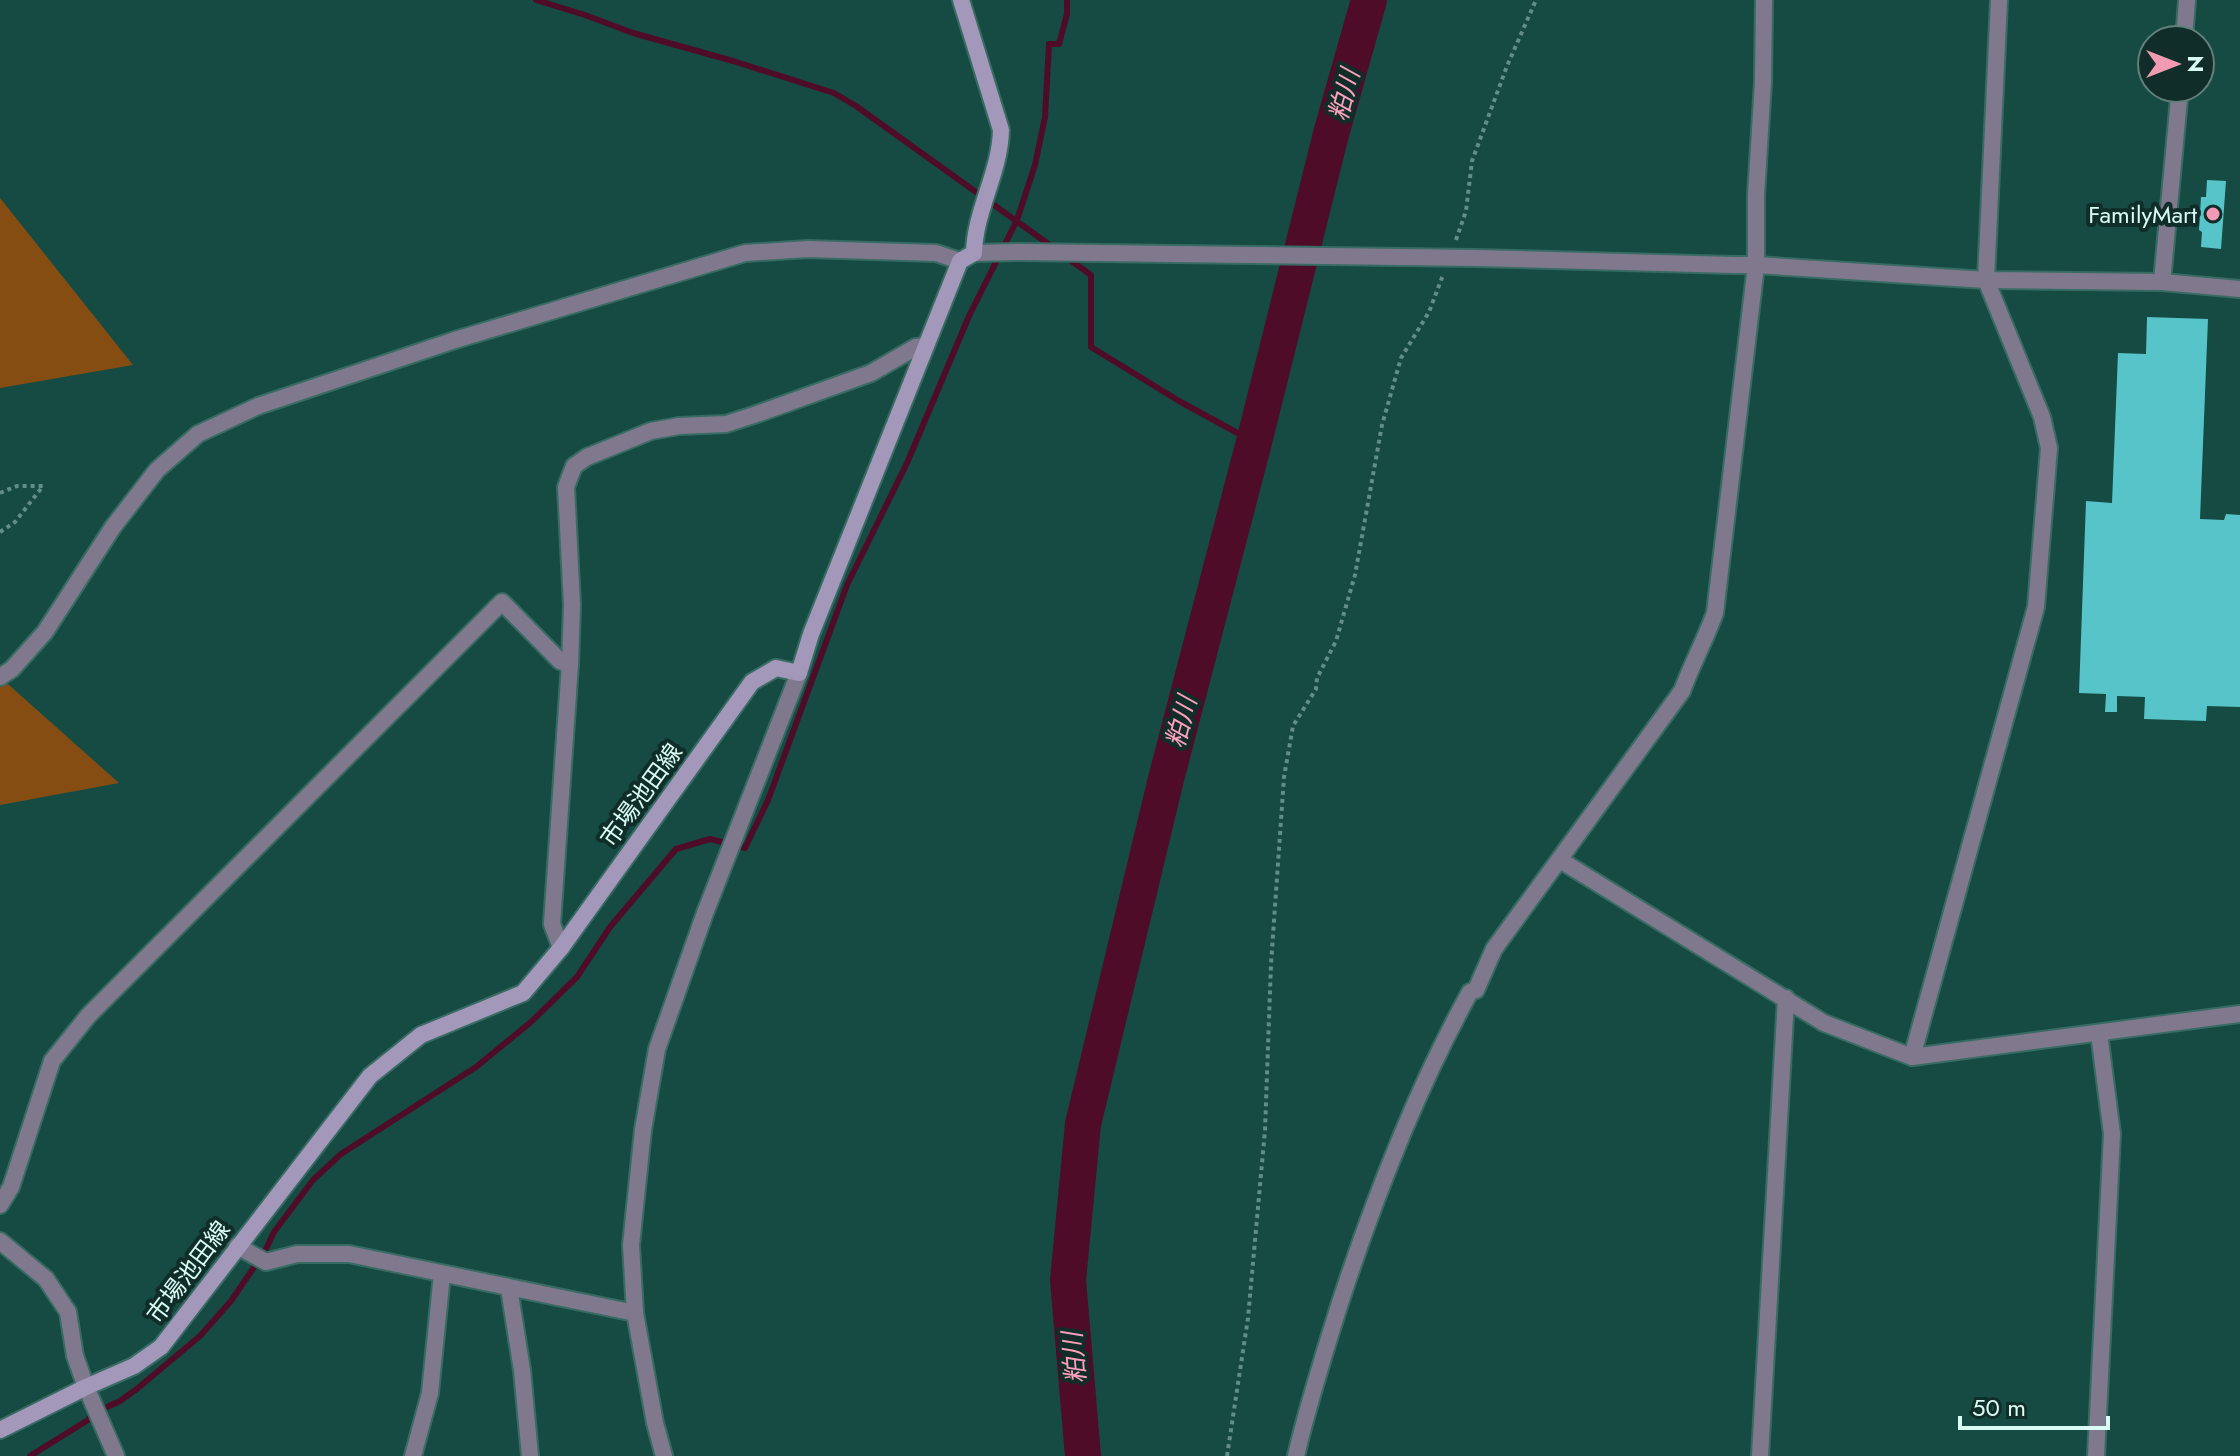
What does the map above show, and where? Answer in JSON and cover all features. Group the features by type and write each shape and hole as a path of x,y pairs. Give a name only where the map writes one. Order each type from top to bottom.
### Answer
{"main road":[{"path":"799,673 811,634 926,346 967,257 1001,152 1001,130 961,0"},
{"name":"市場池田線","path":"0,1430 134,1366 161,1347 370,1076 421,1035 523,993 561,948 752,682 776,668 799,673"}],"street":[{"path":"1296,1456 1308,1401 1357,1252 1438,1050 1470,992 1476,990 1494,949 1682,691 1715,613 1756,265 1764,0"},
{"path":"1912,1057 2036,607 2049,448 2042,417 1986,280 1999,0"},
{"path":"2185,24 2187,0"},
{"path":"2162,282 2179,104"},
{"path":"0,677 12,669 45,632 113,527 157,470 198,434 258,406 455,340 745,253 808,249 936,253 967,257 1020,252 1476,258 1756,265 1986,280 2162,282 2240,289"},
{"path":"561,948 552,924 572,605 566,487 574,466 587,457 651,431 726,424 757,414 871,373 916,347 926,346"},
{"path":"0,1205 11,1187 52,1061 88,1016 502,602 560,661 570,664"},
{"path":"664,1456 635,1313 631,1245 643,1130 657,1049 705,913 799,673"},
{"path":"1560,860 1824,1023 1912,1057 2240,1014"},
{"path":"1760,1456 1786,998"},
{"path":"2096,1456 2112,1134 2099,1033"},
{"path":"0,1241 46,1279 68,1312 75,1356 116,1456"},
{"path":"237,1246 266,1262 297,1254 349,1254 635,1313"},
{"path":"413,1456 430,1393 442,1274"},
{"path":"509,1288 522,1370 530,1456"}],"path":[{"path":"1456,240 1466,211 1472,161 1507,66 1536,0"},
{"path":"1227,1456 1248,1318 1265,1130 1271,964 1284,777 1293,726 1316,689 1317,678 1336,641 1355,575 1382,425 1401,358 1429,312 1445,269"},
{"path":"0,493 17,486 43,486 15,522 0,532"}],"shaded area":[{"path":"0,198 133,365 0,388"},
{"path":"0,677 119,783 0,805"}],"building":[{"path":"2207,180 2226,181 2221,249 2201,247 2201,197 2206,197"},
{"path":"2147,317 2208,319 2200,519 2224,520 2226,514 2240,515 2240,707 2207,706 2206,721 2144,719 2145,697 2117,696 2117,712 2105,712 2106,694 2079,693 2086,501 2112,503 2118,353 2146,354"}],"waterway":[{"path":"536,0 633,33 834,93 1054,248"},
{"path":"30,1456 88,1420 92,1414 120,1401 200,1336 231,1301 265,1251 274,1232 313,1180 341,1154 476,1067 531,1022 577,977 610,927 676,849 710,839 745,848 768,800 847,585 907,463 969,316 1017,220 1035,165 1045,117 1049,44 1059,44 1067,14 1067,0"},
{"name":"粕川","path":"1083,1456 1068,1280 1083,1124 1166,779 1331,134 1369,0"},
{"path":"1066,257 1091,275 1091,347 1254,442"}],"place":[{"name":"FamilyMart","path":"2213,214"}]}
